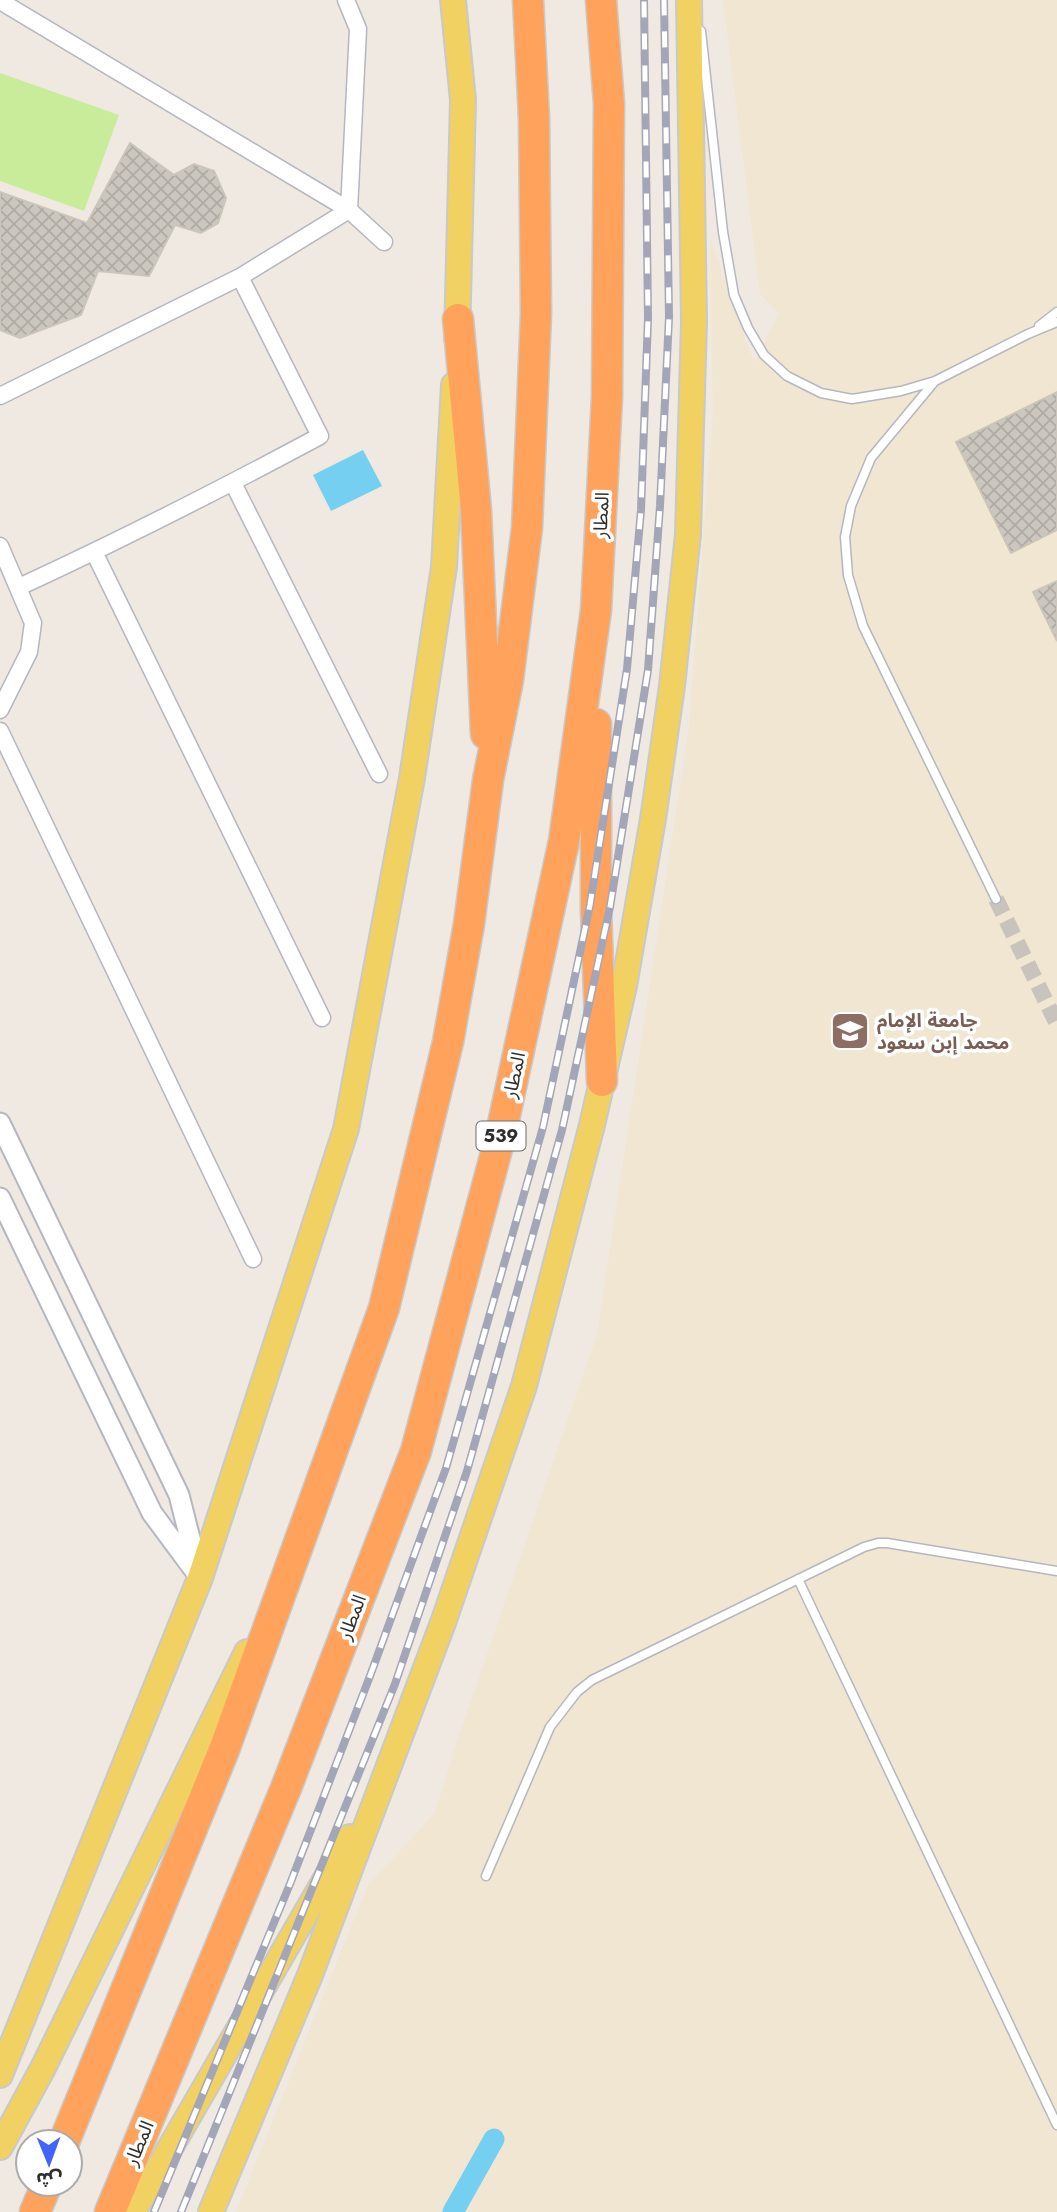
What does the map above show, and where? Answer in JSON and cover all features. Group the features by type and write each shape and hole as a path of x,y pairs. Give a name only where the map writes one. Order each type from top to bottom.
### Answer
{"highway":[{"path":"70,2128 224,1750 384,1308 448,1042 469,923 488,780 508,680 527,528 536,313 534,118 528,0"},
{"name":"المطار","path":"110,2212 286,1788 416,1451 500,1138 564,841 596,610 607,397 609,104 601,0"},
{"path":"458,319 476,510 488,780"},
{"path":"596,610 596,909 602,1081"}],"main road":[{"path":"0,2076 200,1578 346,1129 412,778 444,567 458,319 463,100 453,0"},
{"path":"211,2212 310,1975 383,1783 444,1620 524,1386 624,986 653,819 672,686 688,534 694,321 694,7"},
{"path":"0,2147 43,2068 160,1833 301,1541"},
{"path":"133,2212 383,1783"}],"street":[{"path":"346,0 358,29 349,210"},
{"path":"0,1 349,210 384,243"},
{"path":"0,396 240,277 349,210"},
{"path":"19,587 233,483 320,436 240,277"},
{"path":"233,483 379,774"},
{"path":"0,546 33,623 29,652 0,710"},
{"path":"94,552 321,1018"},
{"path":"0,731 253,1259"},
{"path":"0,1123 179,1494 200,1578"},
{"path":"0,1198 152,1513 200,1578"}],"lane":[{"path":"694,7 697,0"},
{"path":"700,27 723,232 734,295 748,328 764,355 787,376 821,393 852,399 901,391 935,382 1028,334 1056,316"},
{"path":"935,382 871,458 851,506 845,537 848,575 863,626 996,899"},
{"path":"486,1876 550,1727 577,1692 592,1681 864,1547 878,1543 1057,1572"},
{"path":"799,1579 1057,2125"}],"shaded area":[{"name":"جامعة الإمام محمد إبن سعود","path":"723,0 1057,0 1057,2212 236,2212 368,1885 435,1813 455,1747 597,1335 689,726 713,414 710,238 754,363 779,314 760,294"}],"green space":[{"path":"0,73 119,115 84,211 0,181"}],"water":[{"path":"363,450 382,486 331,511 313,475"}],"building":[{"path":"130,143 174,175 194,164 214,171 226,198 218,223 201,233 175,225 149,276 98,271 81,315 20,338 0,330 0,192 87,223"},
{"path":"1057,392 1057,530 1011,553 956,442"},
{"path":"1057,581 1057,641 1033,592"}],"waterway":[{"path":"453,2212 494,2139"}],"tunnel":[{"path":"996,899 1057,1024"}],"railway":[{"path":"154,2212 290,1884 446,1468 543,1127 590,905 627,669 641,510 648,318 644,0"},
{"path":"181,2212 395,1684 467,1471 562,1130 610,907 648,670 660,506 669,317 664,0"}],"place":[{"name":"جامعة الإمام محمد إبن سعود","path":"850,1031"}]}
